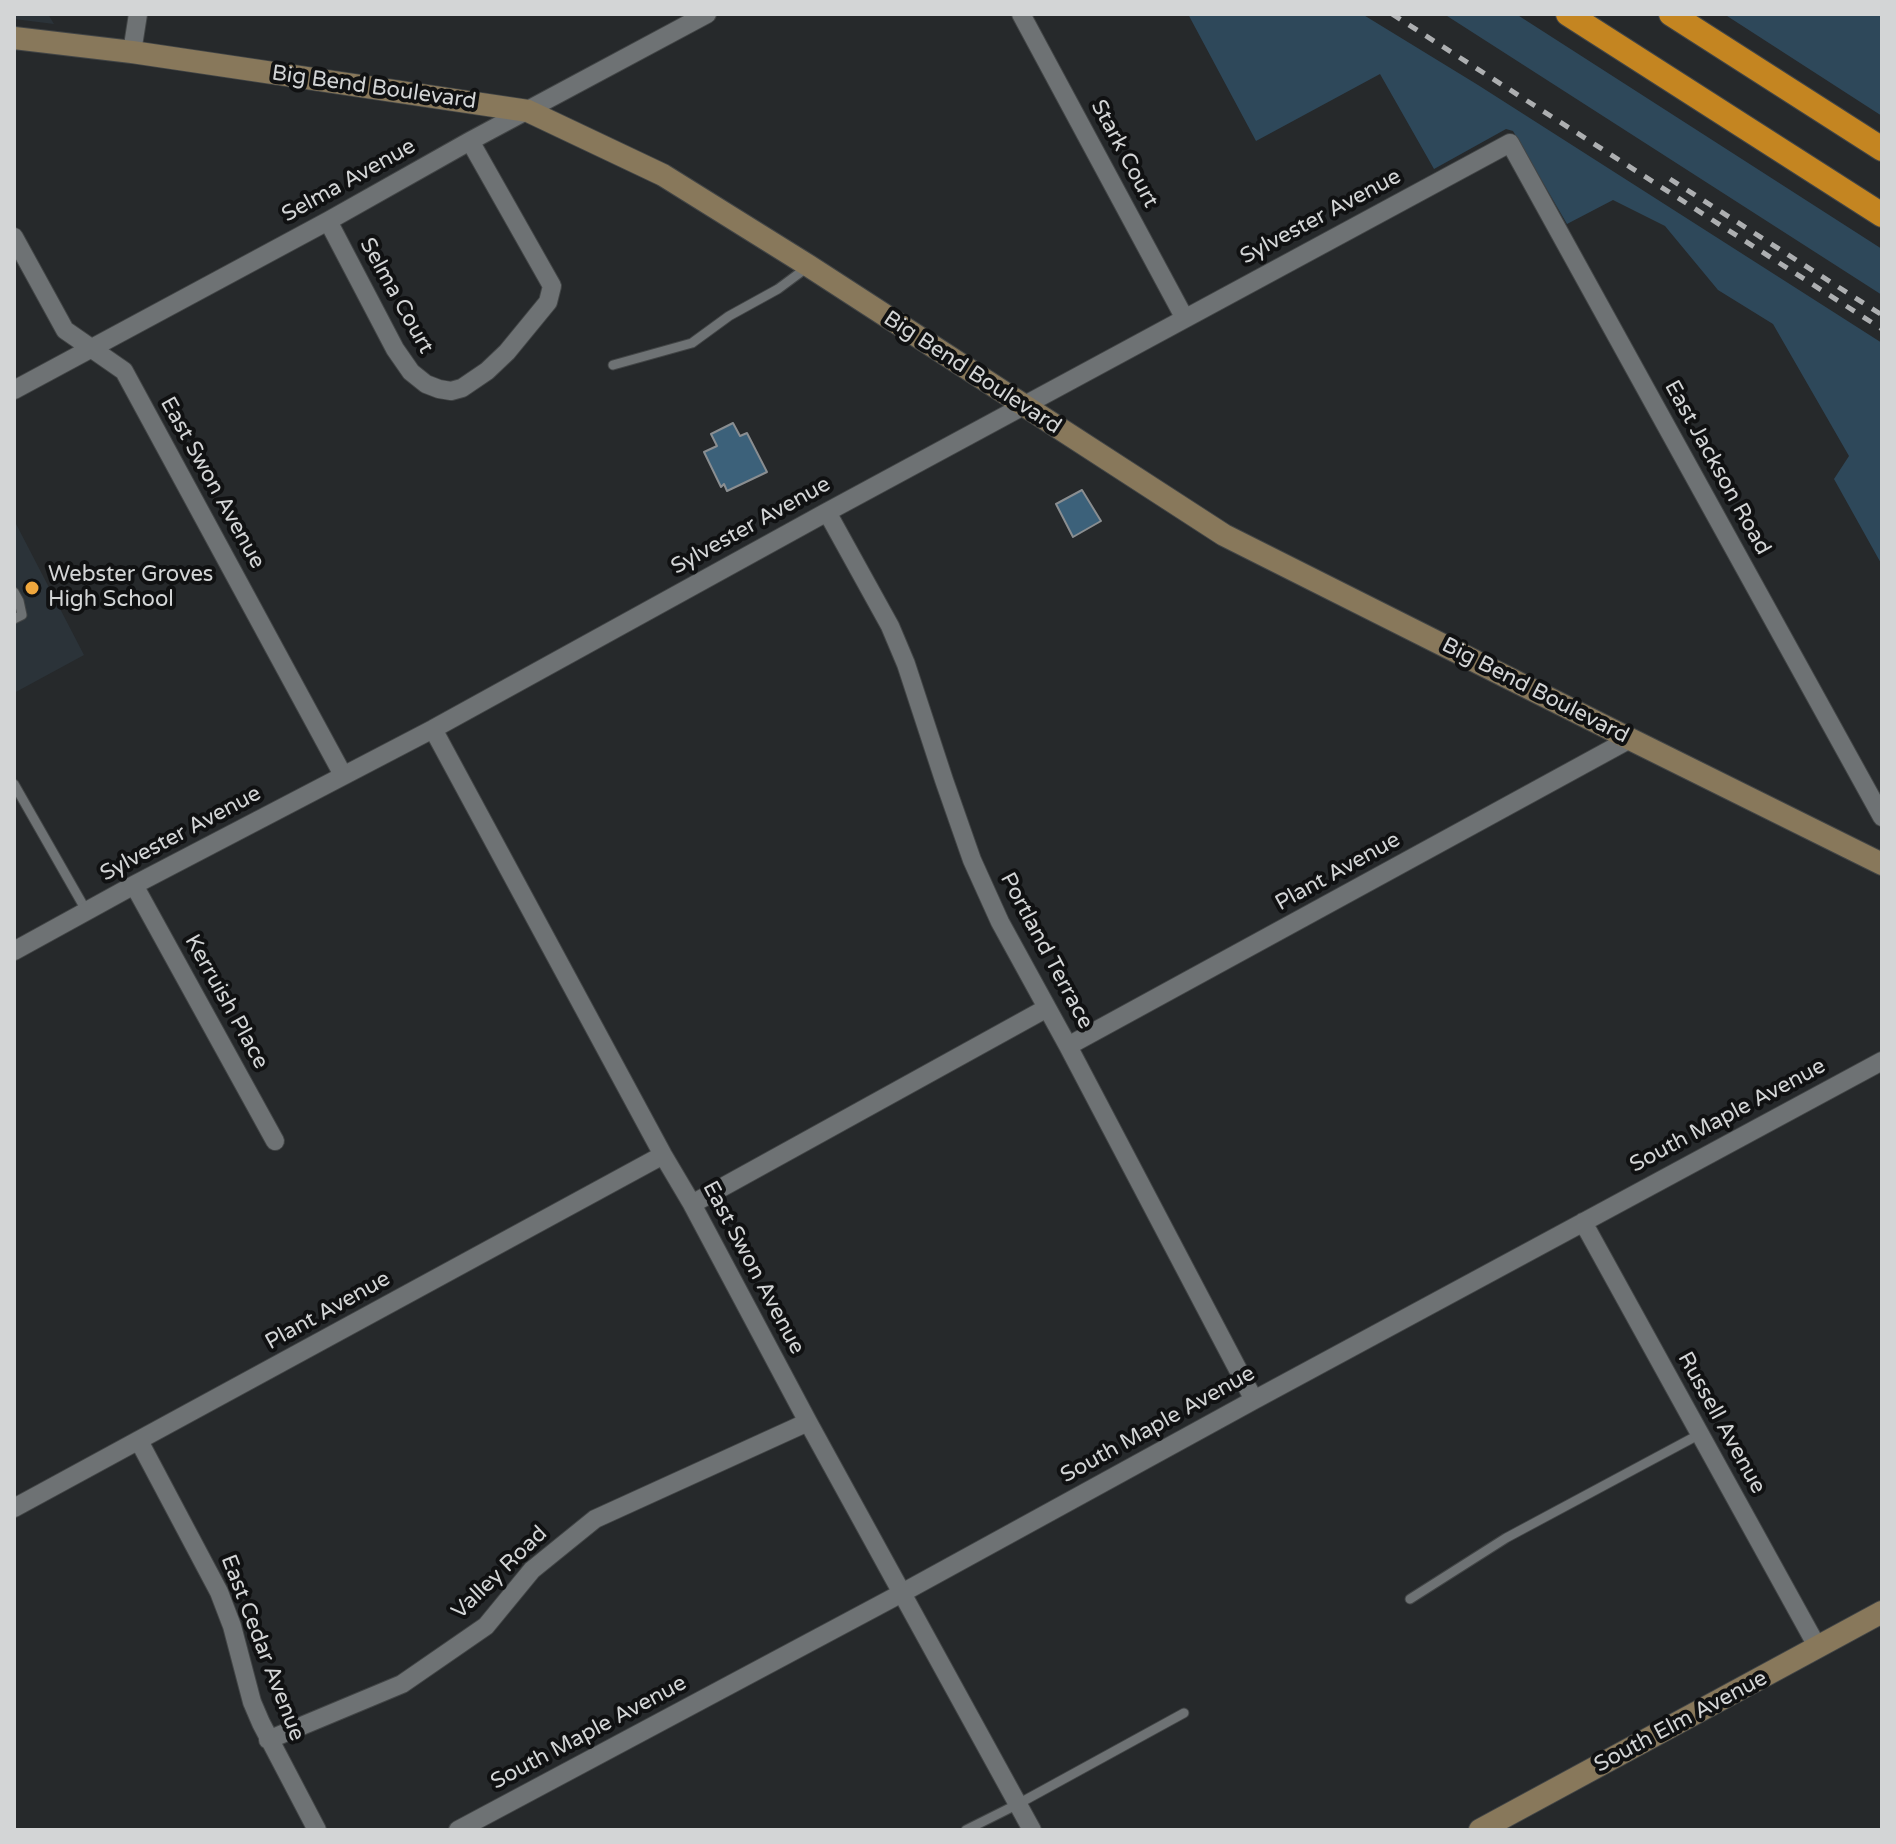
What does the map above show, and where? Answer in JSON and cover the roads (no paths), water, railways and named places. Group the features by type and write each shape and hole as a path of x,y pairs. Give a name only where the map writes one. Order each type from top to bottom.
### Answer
{"highway":[{"path":"1568,14 1882,215"},
{"path":"1671,14 1882,149"}],"main road":[{"name":"Big Bend Boulevard","path":"14,38 132,52 528,111 663,175 1224,535 1882,864"},
{"name":"South Elm Avenue","path":"1480,1830 1882,1612"}],"street":[{"path":"132,52 138,14"},
{"name":"Selma Avenue","path":"14,390 707,14"},
{"name":"Stark Court","path":"1021,14 1184,317"},
{"name":"Selma Court","path":"328,221 395,349 411,372 426,384 439,389 451,391 462,388 507,352 548,302 552,286 470,141"},
{"name":"Sylvester Avenue","path":"14,951 433,729 1184,317 1510,143"},
{"name":"East Jackson Road","path":"1510,143 1882,817"},
{"name":"East Swon Avenue","path":"14,237 65,330 124,371 343,775"},
{"name":"Portland Terrace","path":"827,512 890,626 906,664 972,860 1000,922 1254,1400"},
{"name":"East Swon Avenue","path":"433,729 1032,1830"},
{"name":"Plant Avenue","path":"1068,1046 1630,739"},
{"name":"Kerruish Place","path":"134,885 275,1141"},
{"path":"692,1204 1047,1008"},
{"name":"South Maple Avenue","path":"458,1830 902,1593 1882,1061"},
{"name":"Plant Avenue","path":"14,1508 663,1155"},
{"name":"Russell Avenue","path":"1583,1222 1818,1648"},
{"name":"Valley Road","path":"268,1740 402,1684 486,1626 532,1570 595,1519 808,1422"},
{"name":"East Cedar Avenue","path":"139,1441 219,1592 232,1626 252,1702 268,1740 317,1830"}],"lane":[{"path":"613,365 692,343 809,266"},
{"path":"14,592 22,615 14,619"},
{"path":"14,784 87,912"},
{"path":"1410,1599 1506,1538 1700,1434"},
{"path":"966,1830 1184,1713"}],"railway":[{"path":"1392,14 1882,329"},
{"path":"1670,179 1882,315"}],"place":[{"name":"Webster Groves High School","path":"32,588"}]}
